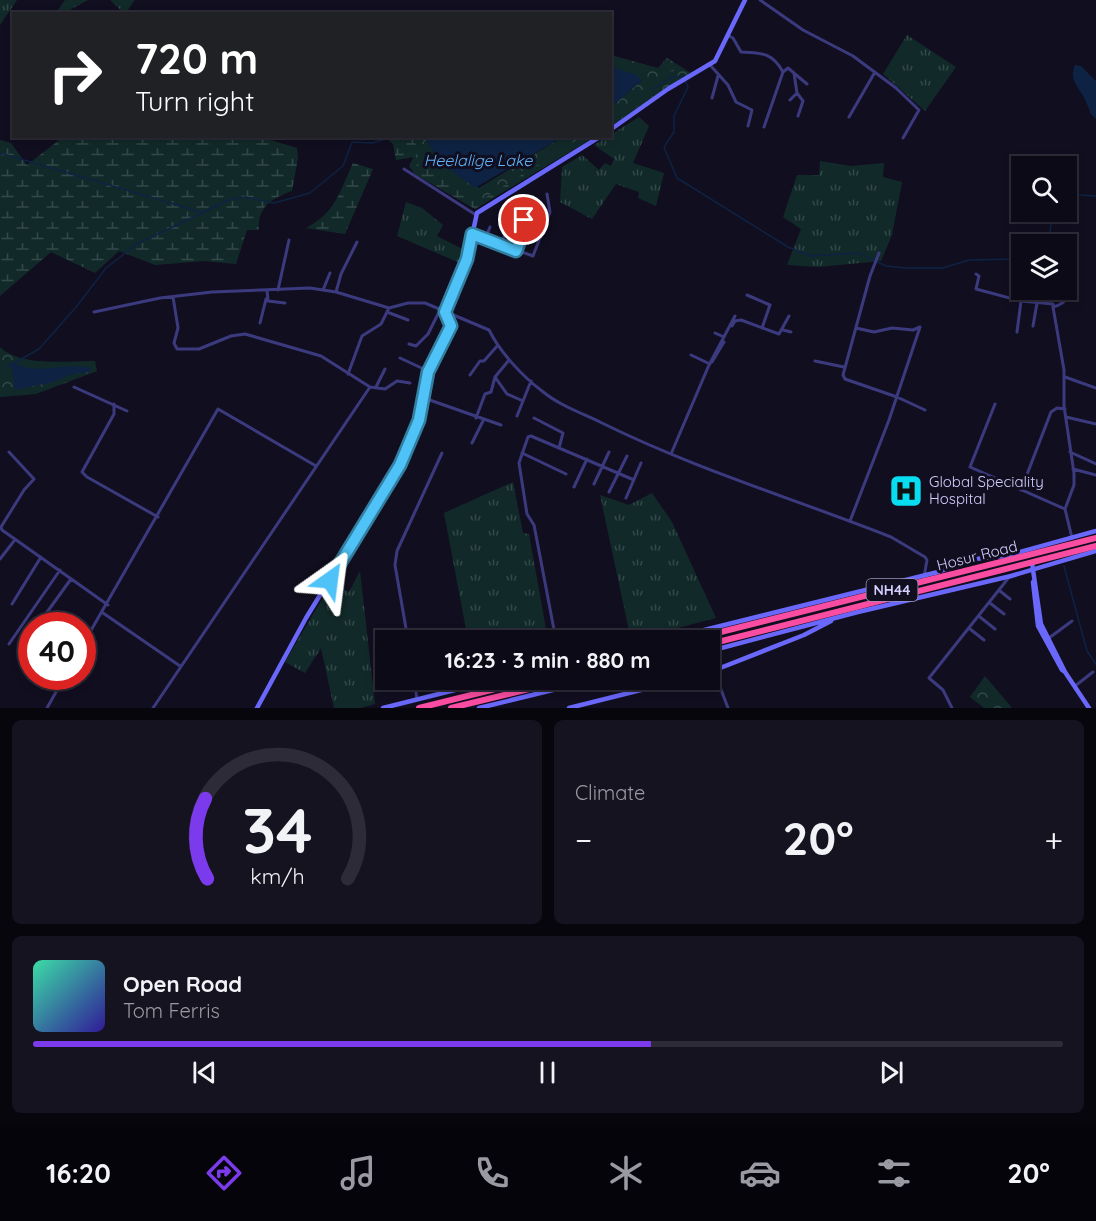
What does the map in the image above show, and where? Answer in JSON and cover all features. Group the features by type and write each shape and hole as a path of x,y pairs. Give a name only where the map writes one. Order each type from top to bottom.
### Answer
{"highway":[{"name":"Hosur Road","path":"720,632 924,579 1096,538"},
{"name":"Hosur Road","path":"720,642 1032,566 1096,546"},
{"path":"462,690 466,696"},
{"path":"419,708 491,690"},
{"path":"451,708 525,690"}],"street":[{"path":"612,129 668,89 710,65 719,55 745,0"},
{"path":"759,0 803,30 853,56 919,110 903,138"},
{"path":"729,36 733,38 741,51 774,57 783,72"},
{"path":"710,65 728,85 736,102 752,110 748,126"},
{"path":"764,127 783,72 788,68 807,84"},
{"path":"849,117 875,72"},
{"path":"794,73 797,93 803,101 798,116"},
{"path":"712,98 718,76"},
{"path":"790,100 797,93"},
{"path":"408,344 416,346 423,342 442,311 467,259 476,215 598,138"},
{"path":"404,169 476,215"},
{"path":"472,234 531,256 534,254 550,212 548,194"},
{"path":"516,251 528,220 524,220 520,197"},
{"path":"501,245 509,223"},
{"path":"485,239 490,227"},
{"path":"278,290 289,240"},
{"path":"336,292 341,274 357,242"},
{"path":"879,253 844,367 845,379 897,397 925,410"},
{"path":"323,290 330,273"},
{"path":"976,274 979,276 976,289 1021,301 1053,304 1065,377 1065,409 1073,469 1074,485 1065,509 1072,538"},
{"path":"260,323 267,290"},
{"path":"94,312 212,292 323,290 336,292 388,310 408,320"},
{"path":"747,295 770,305 762,328"},
{"path":"173,297 178,328 174,343 177,349 199,349 231,336 245,334 321,356 370,387 385,389 397,381 410,383"},
{"path":"266,299 285,303"},
{"path":"1053,307 1066,303 1067,300"},
{"path":"1017,332 1021,301"},
{"path":"348,374 362,336 381,324 388,310 408,303 425,303 489,330 498,345 531,381 559,403 671,454 891,537 921,554 927,560 924,579"},
{"path":"1033,326 1037,303"},
{"path":"256,708 306,618 400,465 419,420 428,372 451,326 442,311"},
{"path":"671,454 710,363 735,315"},
{"path":"710,363 714,361 735,321 741,320 779,334 789,316"},
{"path":"850,521 897,397 920,327 913,330 892,328 874,332 856,328"},
{"path":"783,330 791,332"},
{"path":"716,333 724,337"},
{"path":"470,375 480,361 484,361 498,345"},
{"path":"691,355 710,363"},
{"path":"400,358 428,372"},
{"path":"476,418 485,394 491,392 495,377 510,359"},
{"path":"815,362 844,367"},
{"path":"376,387 385,369"},
{"path":"495,377 507,394 523,401"},
{"path":"1065,377 1096,388"},
{"path":"517,417 531,381"},
{"path":"74,387 127,411"},
{"path":"153,708 370,387"},
{"path":"424,398 483,421 501,425"},
{"path":"114,404 114,414 82,472 158,517"},
{"path":"995,404 970,467 1065,509"},
{"path":"1021,490 1051,412 1057,408 1065,409"},
{"path":"96,625 219,410 317,466"},
{"path":"1066,417 1096,424"},
{"path":"534,418 563,433 559,448"},
{"path":"472,443 483,421"},
{"path":"554,630 534,525 527,514 519,463 529,436 634,480"},
{"path":"9,452 34,479 24,490 1,527 1,531 108,605"},
{"path":"594,484 609,452"},
{"path":"1070,452 1096,464"},
{"path":"406,630 395,565 397,551 442,453"},
{"path":"522,453 566,474"},
{"path":"609,492 627,456"},
{"path":"574,487 587,459"},
{"path":"626,498 641,463"},
{"path":"1073,469 1096,475"},
{"path":"707,630 924,579 974,559 1005,556 1096,531"},
{"path":"0,559 14,541"},
{"path":"720,649 1011,576 1032,566 1096,551"},
{"path":"12,604 41,557"},
{"path":"1032,566 1040,621 1047,640 1089,708"},
{"path":"9,644 60,570"},
{"path":"952,708 943,690 929,678 1011,576"},
{"path":"47,612 71,579"},
{"path":"1000,591 1010,599"},
{"path":"990,603 1004,615"},
{"path":"104,613 180,666"},
{"path":"980,617 995,629"},
{"path":"720,669 804,635 832,620"},
{"path":"1047,640 1072,621"},
{"path":"970,629 984,640"},
{"path":"1074,687 1093,672"},
{"path":"46,708 57,690"},
{"path":"416,690 417,699"},
{"path":"383,708 452,690"},
{"path":"479,708 553,690"},
{"path":"569,708 641,690"},
{"path":"720,690 728,708"}],"green space":[{"path":"0,0 17,0 0,25"},
{"path":"65,0 88,0 66,12 57,12"},
{"path":"110,0 135,0 126,12 123,12"},
{"path":"907,35 956,67 925,111 883,74"},
{"path":"612,55 658,68 667,58 691,73 612,125 612,106 641,81 637,76 612,67"},
{"path":"676,68 673,79 665,85 661,82 661,76"},
{"path":"654,84 662,90 612,125 612,117"},
{"path":"639,117 649,126 633,163 664,173 656,206 638,198 639,192 616,184 592,219 560,202 562,167 582,155 599,170 605,163 611,166 614,159 594,145 605,138 612,138 612,134"},
{"path":"62,138 176,138 188,140 191,138 264,138 297,148 298,158 292,191 272,200 263,209 260,215 259,230 247,230 236,264 204,261 155,265 119,251 95,273 51,252 0,296 0,140 11,143 27,165"},
{"path":"386,138 413,138 418,148 415,157 396,160 393,144"},
{"path":"413,138 425,138 479,188 560,138 592,138 475,209 415,174 409,166 418,148"},
{"path":"580,138 592,138 475,209 415,174 412,169 426,157 459,189 475,198 483,199"},
{"path":"820,161 851,166 884,163 883,177 902,182 892,235 881,261 818,267 787,265 801,229 783,217 797,175 819,175"},
{"path":"353,163 373,169 345,234 306,228 324,215 336,201"},
{"path":"406,202 422,208 443,225 437,236 464,250 460,263 397,236"},
{"path":"0,347 20,358 45,362 95,361 97,371 36,394 0,397"},
{"path":"513,482 523,533 529,534 546,630 466,630 444,513"},
{"path":"652,493 672,522 716,618 670,630 629,630 600,495 629,505"},
{"path":"360,571 375,704 360,708 334,708 321,648 305,673 285,662 332,582 349,592"},
{"path":"985,676 1012,708 984,708 970,697"}],"water":[{"path":"1075,65 1081,66 1096,81 1096,119 1091,114 1074,80"},
{"path":"612,67 637,75 641,81 612,106"},
{"name":"Heelalige Lake","path":"425,138 560,138 475,188 441,163"},
{"path":"11,362 42,369 70,366 90,368 89,372 72,374 53,382 15,390"}],"waterway":[{"path":"651,90 672,77 683,76 688,87 674,116 674,132 664,147 677,178 788,247 811,256 859,253 886,266 906,268 943,268 969,260 1011,259"},
{"path":"7,367 39,349 77,306 106,268 137,244 231,199 246,197 274,203 310,193 343,166 352,142 373,143 387,138"},
{"path":"0,153 201,212"},
{"path":"1077,195 1096,196"},
{"path":"1050,234 1051,222"},
{"path":"1064,566 1087,651 1096,664"}],"place":[{"name":"Global Speciality Hospital","path":"906,491"}],"route":[{"path":"330,580 400,465 419,420 428,372 451,326 445,312 467,259 472,234 516,251 528,220 524,220"}]}
